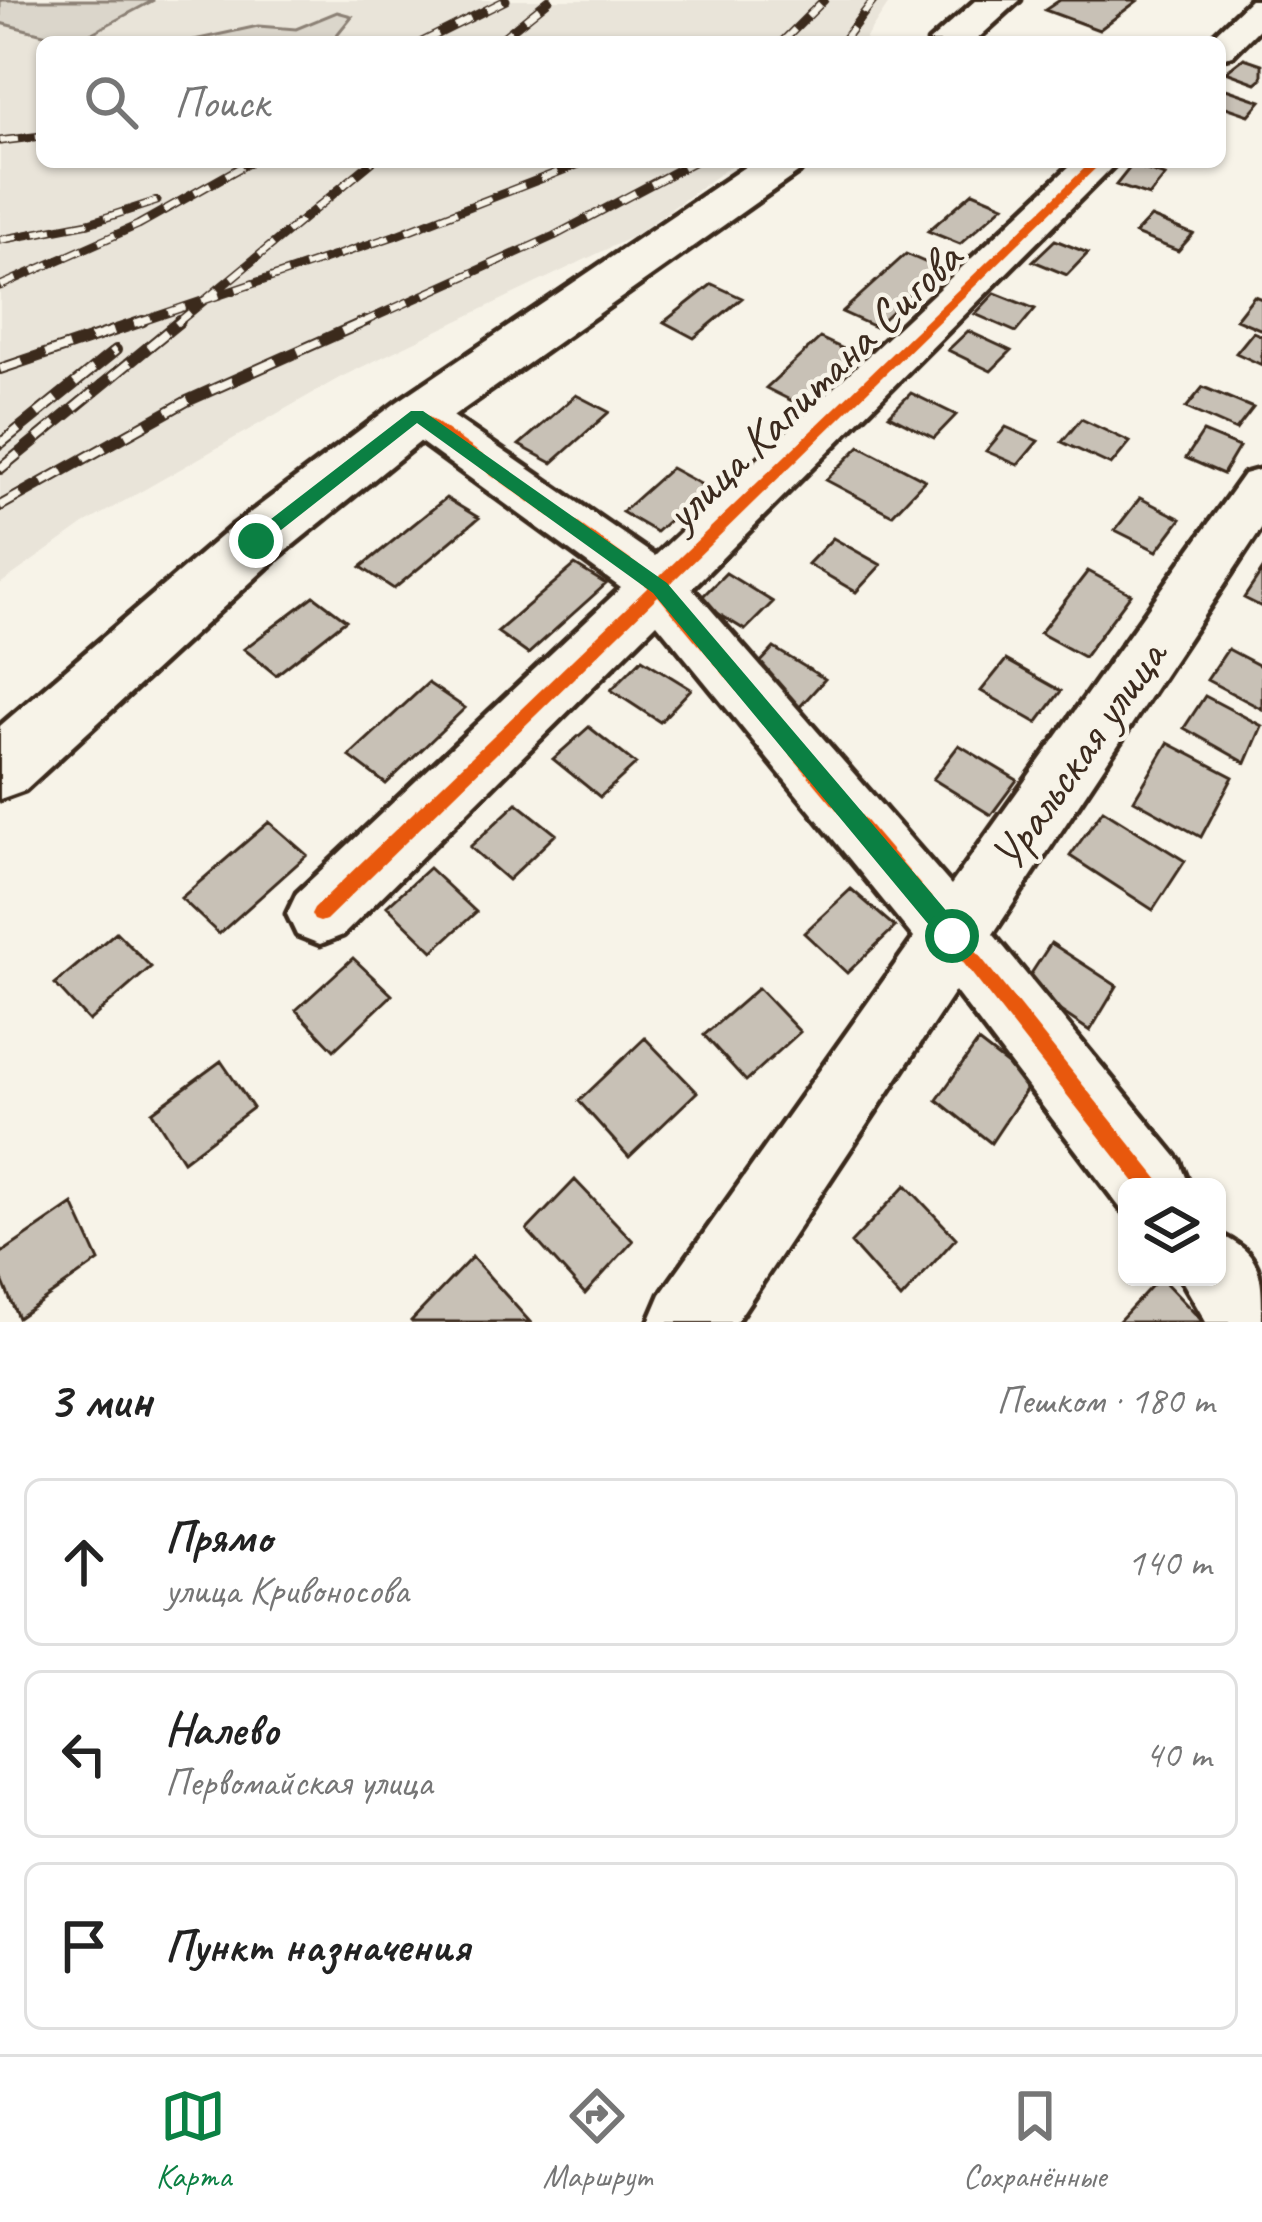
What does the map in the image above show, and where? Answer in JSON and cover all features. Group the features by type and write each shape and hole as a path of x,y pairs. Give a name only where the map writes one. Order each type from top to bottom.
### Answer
{"main road":[{"path":"956,36 1000,0"},
{"path":"0,769 256,541 417,415 774,168"}],"street":[{"path":"1226,40 1262,7"},
{"name":"улица Капитана Сигова","path":"320,914 1091,168"},
{"path":"417,415 660,588 952,936 1145,1178"},
{"name":"Уральская улица","path":"689,1322 1262,487"},
{"path":"1226,1284 1255,1322"}],"shaded area":[{"path":"0,0 891,0 867,36 36,36 36,168 728,168 634,236 341,377 84,524 0,584"},
{"path":"0,0 154,0 86,36 51,36 0,23"},
{"path":"337,12 352,16 336,36 212,36 258,26 296,29"}],"building":[{"path":"1060,0 1137,1 1099,30 1045,10"},
{"path":"1244,58 1262,64 1262,78 1256,83 1226,72"},
{"path":"1226,89 1261,101 1249,115 1226,107"},
{"path":"1130,168 1165,176 1149,196 1116,185"},
{"path":"973,192 1004,205 960,244 928,231"},
{"path":"1151,217 1193,234 1178,251 1135,234"},
{"path":"1055,240 1088,253 1067,275 1033,261"},
{"path":"906,254 938,268 875,327 842,312"},
{"path":"712,284 742,298 694,338 664,322"},
{"path":"995,293 1035,309 1016,332 975,314"},
{"path":"1254,296 1262,299 1262,330 1236,319"},
{"path":"968,331 1011,351 991,371 948,350"},
{"path":"1253,332 1262,336 1262,365 1236,353"},
{"path":"820,338 854,354 800,405 766,388"},
{"path":"1203,387 1253,408 1236,430 1186,408"},
{"path":"911,393 956,415 934,438 889,415"},
{"path":"576,395 609,412 552,463 519,445"},
{"path":"1081,419 1130,442 1111,465 1062,442"},
{"path":"1006,427 1038,441 1018,465 986,451"},
{"path":"1203,432 1239,447 1223,474 1186,458"},
{"path":"860,446 925,480 892,515 826,480"},
{"path":"671,468 706,487 656,532 622,512"},
{"path":"446,498 479,518 394,589 361,567"},
{"path":"1140,498 1181,519 1157,551 1115,530"},
{"path":"833,538 881,565 856,592 808,564"},
{"path":"575,565 606,584 528,654 497,632"},
{"path":"1088,571 1131,594 1084,657 1040,633"},
{"path":"1262,571 1262,607 1244,598"},
{"path":"726,573 773,602 745,630 698,601"},
{"path":"314,596 346,620 276,675 244,649"},
{"path":"774,648 825,679 796,711 745,679"},
{"path":"1228,649 1262,667 1262,709 1207,680"},
{"path":"642,659 691,689 660,722 611,690"},
{"path":"1006,660 1061,691 1037,723 981,691"},
{"path":"428,683 465,708 386,784 349,756"},
{"path":"1205,696 1262,726 1246,763 1184,728"},
{"path":"589,727 636,764 600,797 553,759"},
{"path":"1168,743 1233,777 1201,837 1134,800"},
{"path":"959,745 1017,780 991,815 933,779"},
{"path":"517,803 556,834 508,880 470,847"},
{"path":"1103,810 1185,861 1153,910 1070,856"},
{"path":"269,822 307,855 219,934 181,898"},
{"path":"429,868 476,912 433,951 387,906"},
{"path":"851,889 895,927 847,973 804,933"},
{"path":"116,932 151,967 89,1021 55,984"},
{"path":"1051,943 1117,986 1090,1031 1023,986"},
{"path":"353,958 392,995 334,1050 296,1010"},
{"path":"758,988 800,1032 746,1081 704,1035"},
{"path":"645,1038 697,1092 629,1157 579,1101"},
{"path":"978,1042 1031,1083 991,1143 937,1100"},
{"path":"221,1061 253,1108 183,1161 152,1112"},
{"path":"575,1180 633,1241 585,1294 527,1230"},
{"path":"906,1185 956,1238 901,1299 851,1243"},
{"path":"73,1204 99,1261 18,1318 0,1275 0,1254"},
{"path":"472,1257 530,1322 412,1322 411,1321"},
{"path":"1152,1286 1169,1286 1203,1322 1118,1322"}],"railway":[{"path":"434,36 506,0"},
{"path":"504,36 549,0"},
{"path":"788,36 824,0"},
{"path":"847,36 874,0"},
{"path":"0,141 36,137"},
{"path":"0,286 138,225 239,168"},
{"path":"205,300 365,168"},
{"path":"205,300 394,236 569,168"},
{"path":"359,324 554,236 682,168"},
{"path":"0,240 89,223 157,201"},
{"path":"134,324 205,300"},
{"path":"176,324 205,300"},
{"path":"0,369 143,321"},
{"path":"0,469 180,321"},
{"path":"0,506 187,401 366,321"},
{"path":"0,444 116,350"}],"cycle path":[{"path":"320,914 1091,168"},
{"path":"417,415 660,588 953,936 1145,1178"}],"route":[{"path":"256,541 417,415 660,588 952,936"}]}
